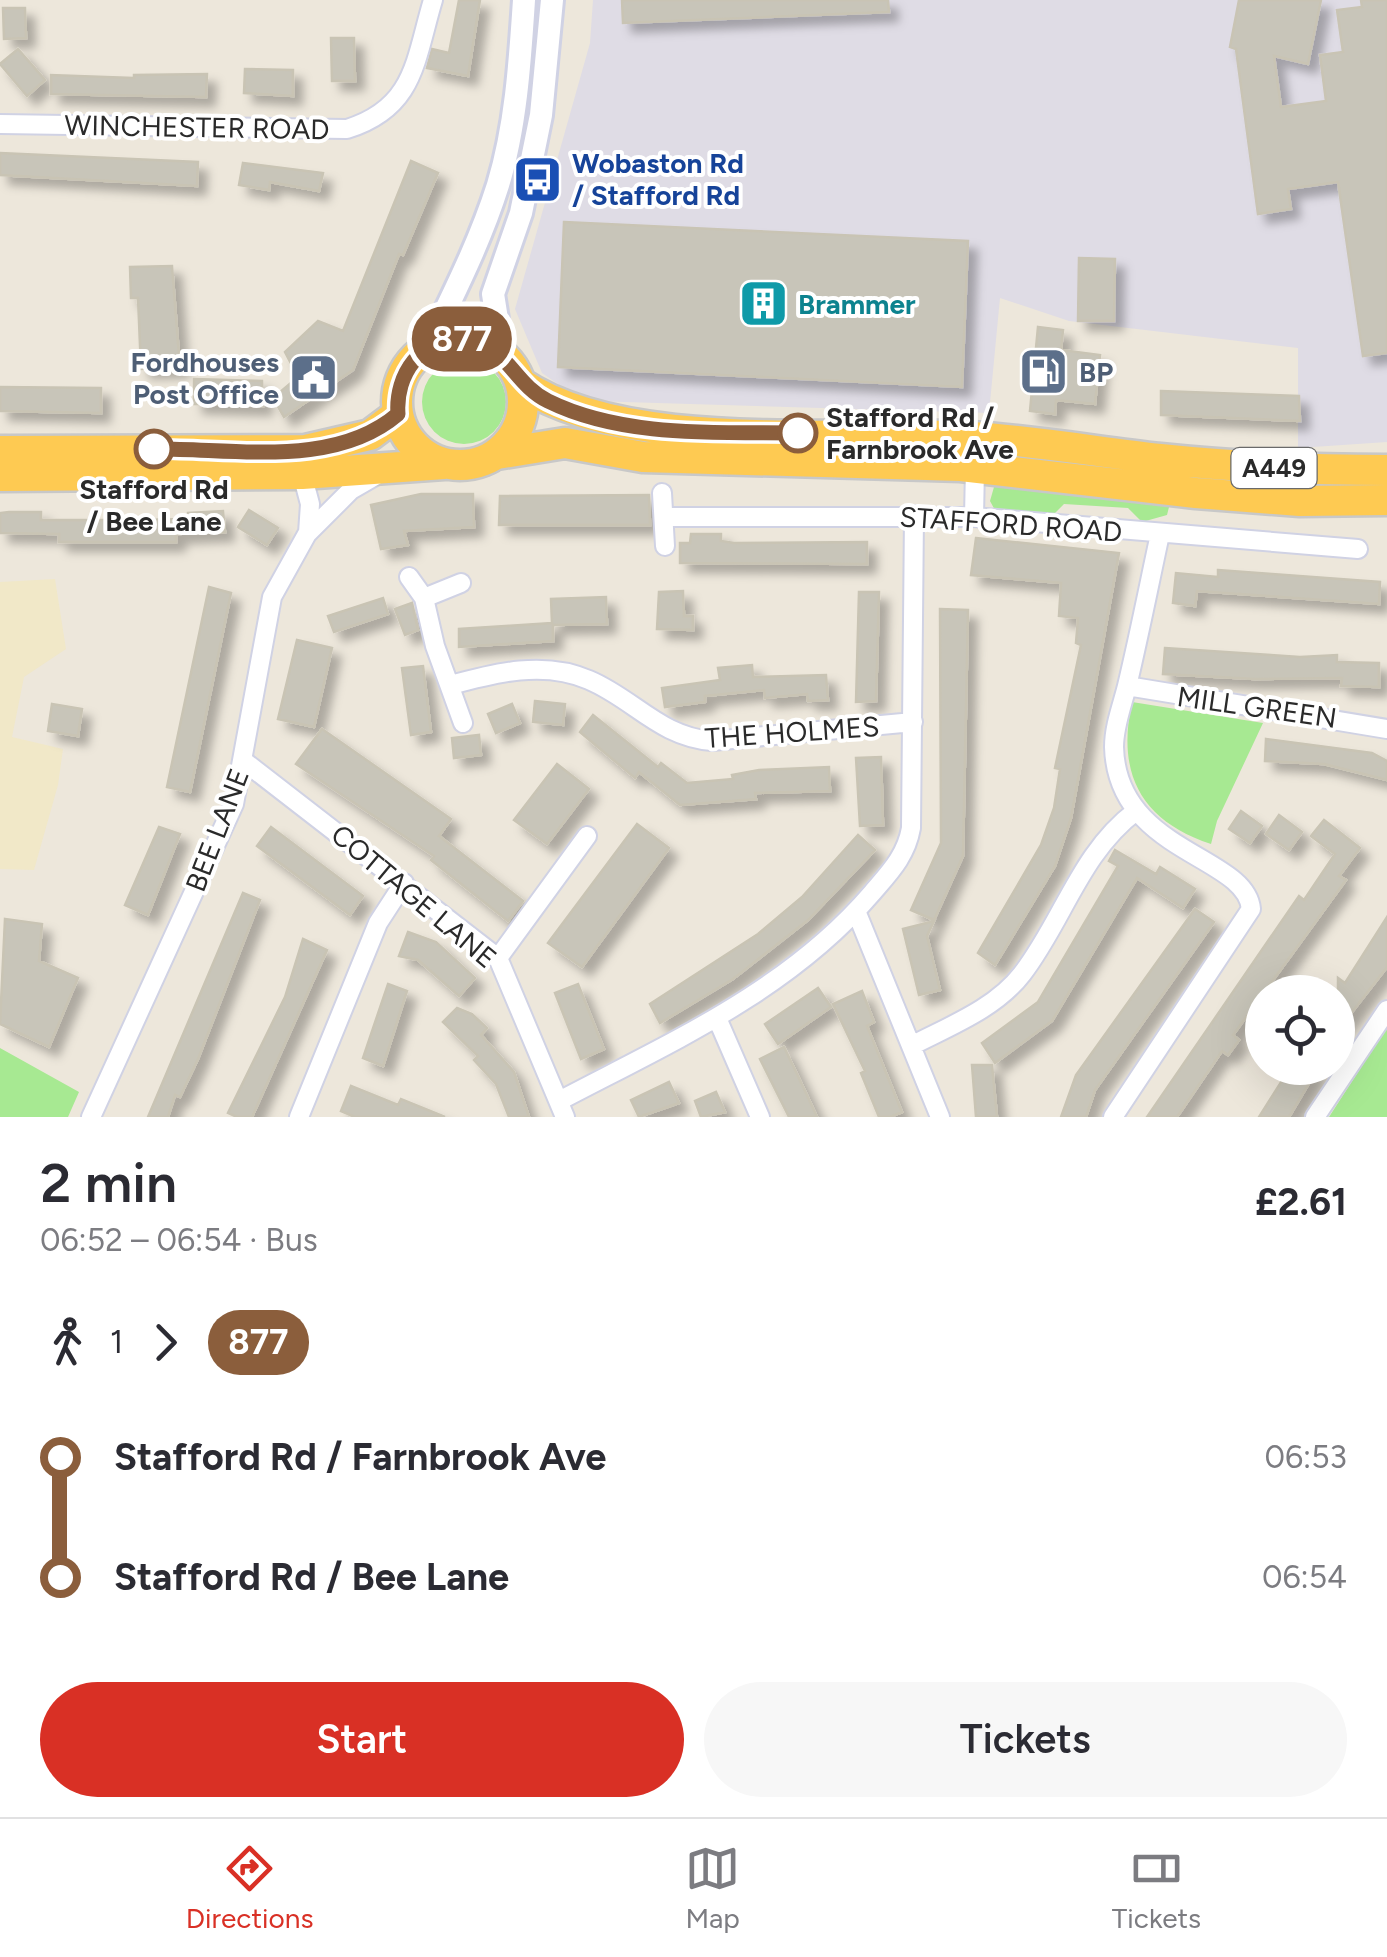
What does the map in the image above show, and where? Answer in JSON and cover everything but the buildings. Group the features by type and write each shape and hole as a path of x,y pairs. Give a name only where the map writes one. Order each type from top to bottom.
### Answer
{"highway":[{"path":"444,464 414,446 398,414 397,399 406,370 427,349 461,339 493,347 503,356"},
{"name":"A449","path":"503,356 520,383 566,408 676,431 994,439 1304,470 1387,470"},
{"path":"496,454 520,422 520,383"},
{"path":"0,450 305,450 370,435 398,414"},
{"path":"893,434 915,447 963,450 972,454 976,468"},
{"name":"STAFFORD ROAD","path":"496,454 565,443 643,457 976,468 1196,493 1300,501 1387,500"},
{"name":"A449","path":"0,476 302,474 480,462 496,454"}],"street":[{"name":"WINCHESTER ROAD","path":"0,124 347,129 371,122 403,95 433,0"},
{"path":"427,349 470,259 498,182 515,101 524,0"},
{"path":"503,356 493,294 521,212 541,116 552,0"},
{"path":"974,517 976,468"},
{"name":"BEE LANE","path":"91,1117 234,804 245,762 272,597 308,534 350,490 387,470"},
{"path":"302,474 310,504 308,534"},
{"path":"662,493 665,546"},
{"path":"562,1109 792,970 856,911 907,847 913,722 914,515"},
{"name":"STAFFORD ROAD","path":"664,517 974,517 1358,549"},
{"path":"1113,1117 1250,915 1250,900 1239,882 1154,831 1136,812 1124,790 1114,747 1160,534"},
{"path":"409,578 424,598 464,723"},
{"path":"424,598 461,582"},
{"name":"THE HOLMES","path":"451,685 502,671 545,670 588,679 668,732 712,741 913,722"},
{"name":"MILL GREEN","path":"1127,686 1387,729"},
{"name":"COTTAGE LANE","path":"245,762 498,958 562,1109"},
{"path":"912,1045 981,1010 1021,976 1086,865 1116,826 1136,812"},
{"path":"498,958 587,836"},
{"path":"298,1117 378,922 404,883"},
{"path":"856,911 940,1117"},
{"path":"1316,1117 1387,1010"},
{"path":"717,1018 760,1117"}],"shaded area":[{"path":"593,0 1387,0 1387,442 1298,448 1298,348 1069,321 1000,298 989,413 591,401 571,393 542,373 515,309 590,43"},
{"path":"55,579 66,649 24,677 12,737 63,749 58,785 34,870 0,869 0,582"}],"green space":[{"path":"464,360 487,367 499,379 506,402 499,425 487,437 464,444 441,437 429,425 422,402 429,379 441,367"},
{"path":"1011,483 1170,503 1167,515 1142,522 1128,508 1064,504 1054,514 996,512 990,501 994,487"},
{"path":"1132,702 1263,723 1217,821 1211,844 1167,822 1140,792 1128,752"},
{"path":"1387,1027 1387,1117 1329,1117 1350,1085 1355,1085 1355,1077"},
{"path":"0,1048 79,1092 68,1117 0,1117"}],"bus line":[{"name":"877","path":"154,449 305,450 351,442 370,435 398,414 400,384 415,358 443,342 461,339 493,347 510,364 520,383 546,401 566,408 676,431 798,433"}],"place":[{"name":"Wobaston Rd / Stafford Rd","path":"537,179"},
{"name":"Brammer","path":"763,304"},
{"name":"BP","path":"1044,372"},
{"name":"Fordhouses Post Office","path":"314,378"},
{"name":"Stafford Rd / Farnbrook Ave","path":"798,433"},
{"name":"Stafford Rd / Bee Lane","path":"154,449"}]}
